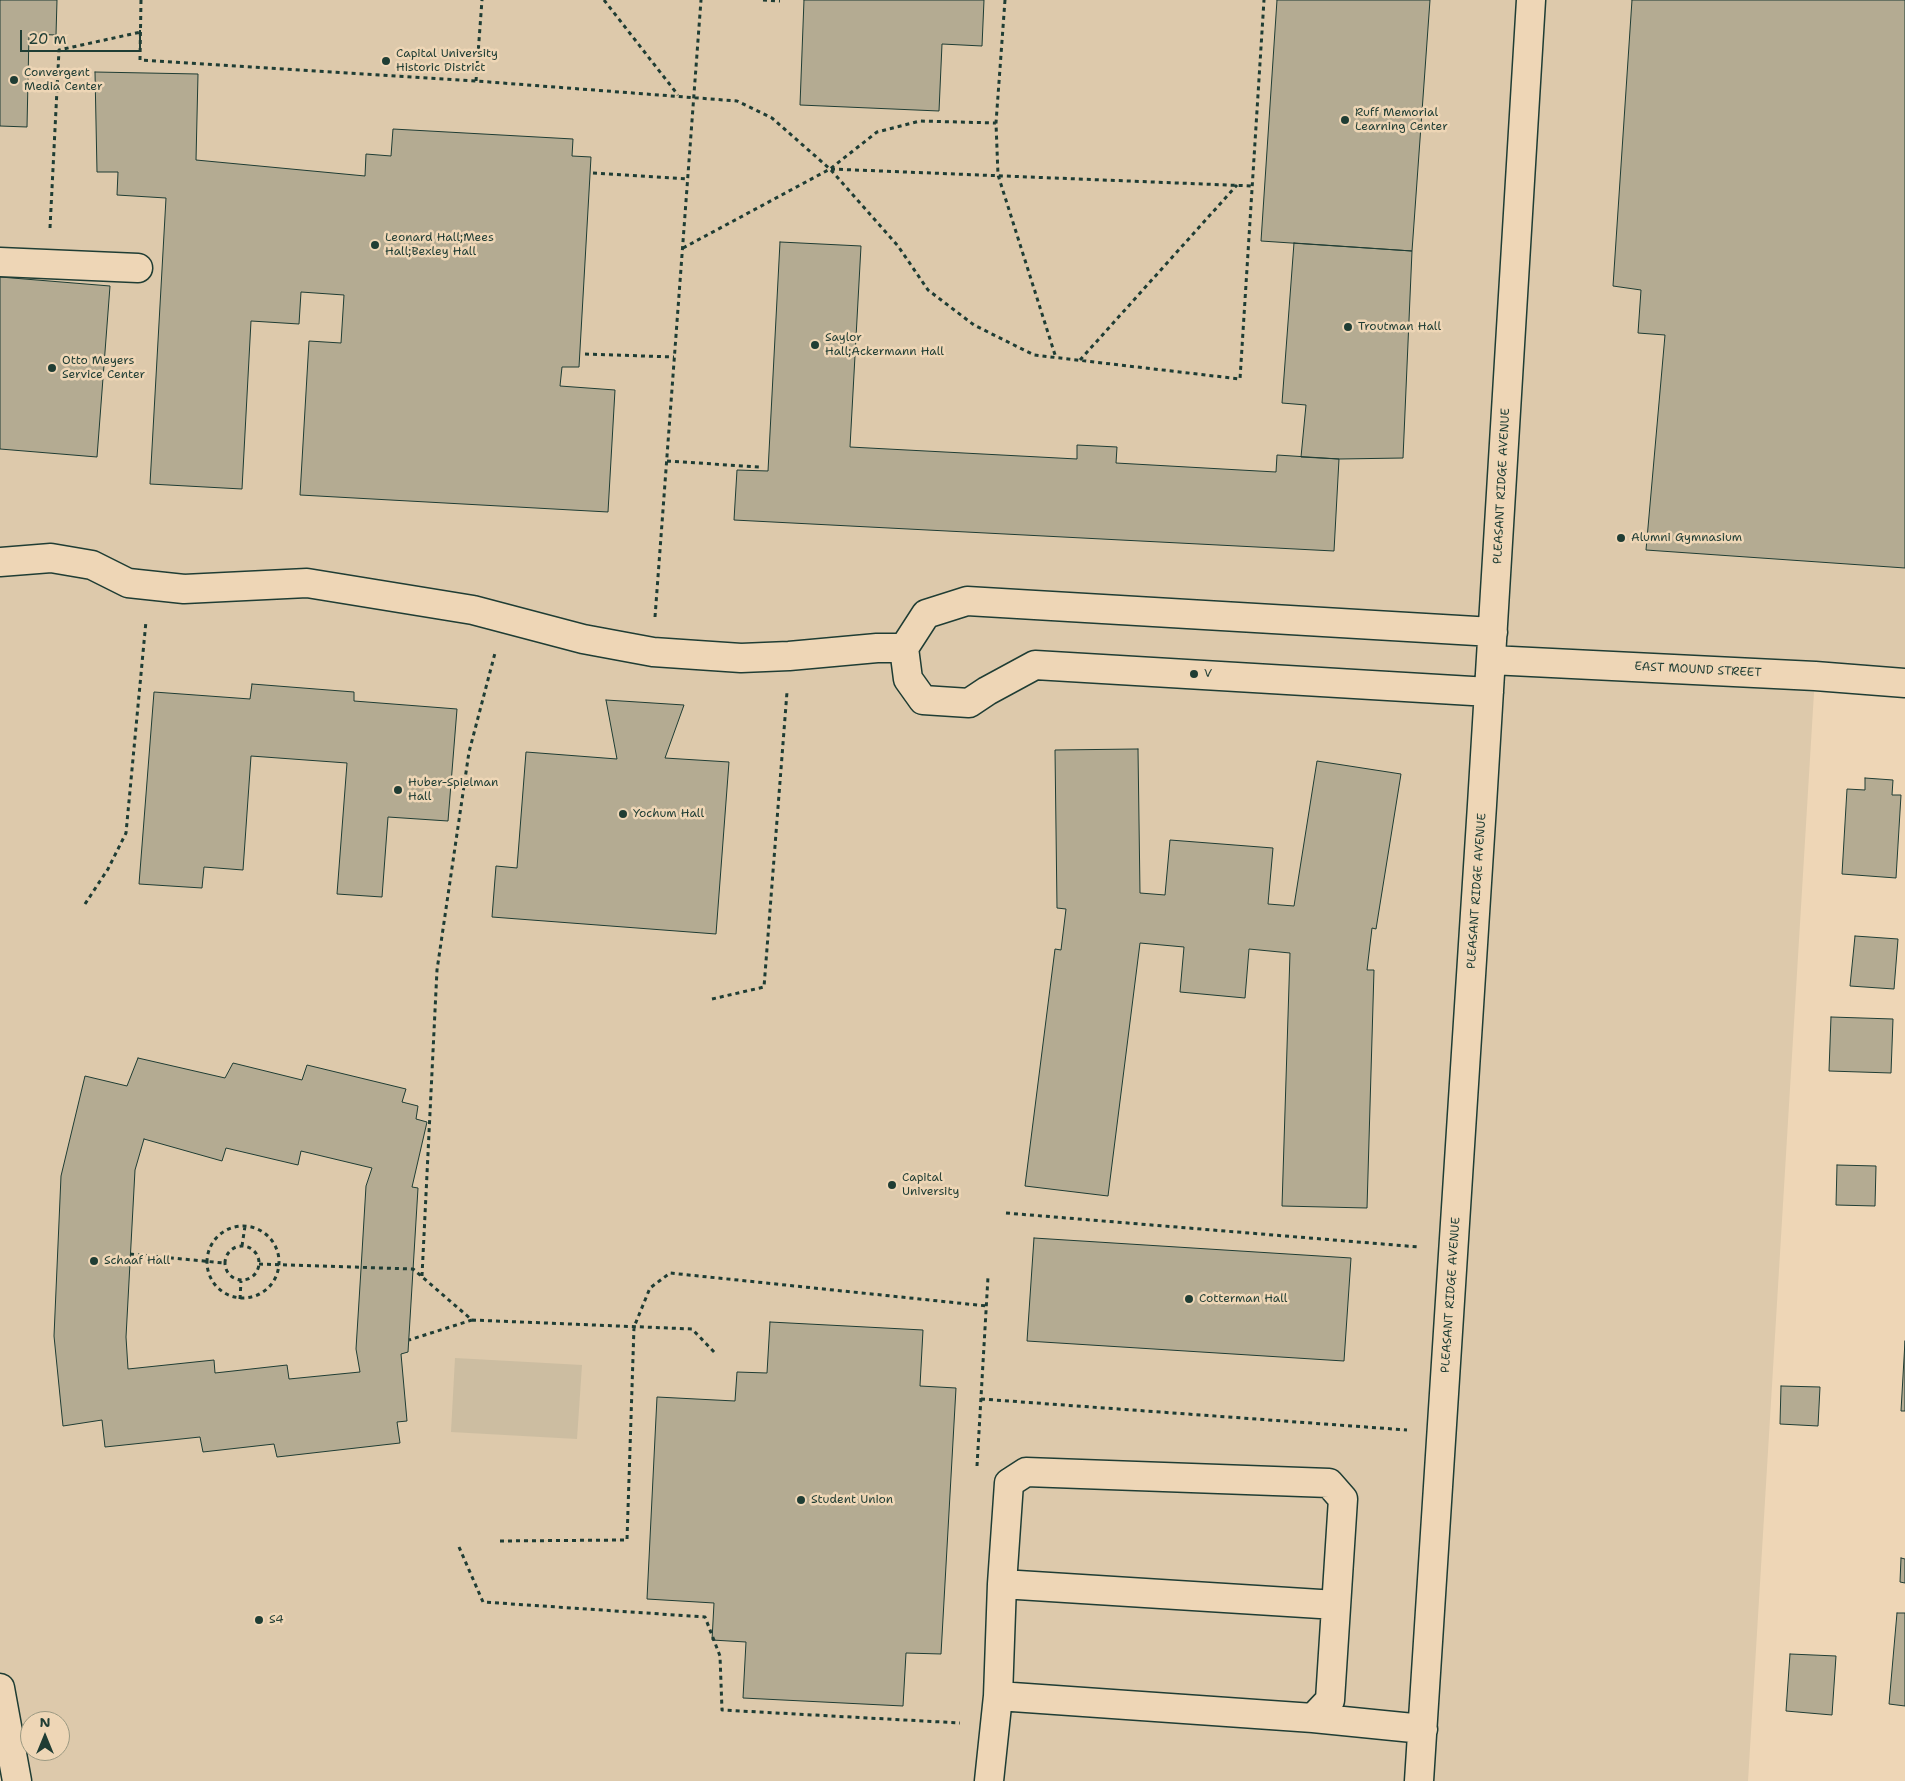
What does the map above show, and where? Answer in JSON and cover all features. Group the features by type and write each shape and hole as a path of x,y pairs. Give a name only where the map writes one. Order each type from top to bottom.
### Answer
{"street":[{"name":"PLEASANT RIDGE AVENUE","path":"1419,1781 1532,0"},
{"path":"0,262 138,268"},
{"path":"0,562 59,559 92,564 128,583 184,589 307,583 473,610 583,639 653,652 742,658 790,656 877,648 904,648"},
{"path":"1489,692 1035,665 969,703 923,700 908,679 904,648 926,614 967,601 1493,632"},
{"name":"EAST MOUND STREET","path":"1491,660 1815,676 1905,683"},
{"path":"989,1781 998,1696 1002,1584 1009,1482 1026,1472 1329,1482 1343,1499 1330,1700 1313,1718"},
{"path":"1002,1584 1336,1605"},
{"path":"0,1688 17,1781"},
{"path":"998,1696 1313,1718 1423,1729"}],"path":[{"path":"141,0 140,60 476,81 737,100 772,118 830,169 898,246 928,290 974,325 1034,355 1240,379 1264,0"},
{"path":"476,81 482,0"},
{"path":"604,0 678,95"},
{"path":"653,652 701,0"},
{"path":"764,0 780,1"},
{"path":"1005,0 996,123 998,175 1056,358"},
{"path":"48,264 59,50 141,32"},
{"path":"683,248 830,169 877,132 920,121 996,123"},
{"path":"830,169 1252,186"},
{"path":"593,173 688,179"},
{"path":"1080,361 1237,185"},
{"path":"585,354 674,357"},
{"path":"667,461 758,467"},
{"path":"85,904 108,869 126,833 150,585"},
{"path":"422,1276 437,970 469,752 504,618"},
{"path":"712,999 764,987 790,656"},
{"path":"1006,1213 1454,1250"},
{"path":"242,1246 245,1226"},
{"path":"245,1226 256,1228 274,1242 279,1253 280,1265 277,1276 271,1286 252,1298 240,1299 228,1296 217,1289 210,1279 206,1266 207,1261 212,1242 221,1233 232,1227 245,1226"},
{"path":"242,1246 252,1250 259,1264 255,1274 241,1281 230,1276 226,1271 224,1263 227,1254 231,1250 242,1246"},
{"path":"130,1254 224,1263"},
{"path":"259,1264 413,1269 472,1320"},
{"path":"500,1541 627,1540 634,1327 650,1288 670,1273 987,1306"},
{"path":"240,1299 241,1281"},
{"path":"409,1340 472,1320 692,1329 716,1354"},
{"path":"981,1399 1442,1432"},
{"path":"459,1547 483,1602 705,1617 720,1656 722,1710 962,1723"}],"shaded area":[{"name":"Capital University","path":"0,0 1905,0 1905,683 1815,676 1748,1781 18,1781 0,1686"},
{"path":"455,1358 582,1365 577,1439 451,1432"}],"building":[{"name":"Convergent Media Center","path":"0,0 57,0 56,35 29,34 27,127 0,126"},
{"path":"804,0 984,0 982,46 942,44 939,111 800,105"},
{"name":"Ruff Memorial Learning Center","path":"1277,0 1430,0 1412,251 1261,241"},
{"path":"1632,0 1905,0 1905,568 1646,550 1665,335 1638,333 1641,290 1613,286"},
{"name":"Leonard Hall;Mees Hall;Bexley Hall","path":"95,72 198,74 196,160 365,176 366,154 391,156 393,129 573,139 572,156 591,157 579,367 562,367 560,386 615,390 608,512 300,495 309,341 341,343 344,295 301,292 299,324 251,321 242,489 150,484 166,198 117,195 118,172 97,172"},
{"name":"Saylor Hall;Ackermann Hall","path":"780,242 861,246 850,447 1077,459 1077,445 1117,447 1116,463 1276,472 1277,455 1339,459 1334,551 734,520 737,470 768,471"},
{"name":"Troutman Hall","path":"1294,243 1412,251 1403,458 1339,459 1301,457 1306,405 1282,403"},
{"name":"Otto Meyers Service Center","path":"0,277 110,286 97,457 0,449"},
{"name":"Huber-Spielman Hall","path":"252,684 354,692 354,701 457,709 448,821 388,817 382,897 337,894 347,763 251,756 243,870 204,867 202,888 139,884 154,692 250,699"},
{"name":"Yochum Hall","path":"606,700 684,705 665,758 729,762 716,934 492,917 496,866 517,868 526,752 617,759"},
{"path":"1138,749 1140,893 1165,895 1170,840 1273,848 1268,904 1294,906 1317,761 1401,774 1376,929 1372,928 1367,970 1374,970 1367,1208 1282,1206 1290,953 1249,949 1245,998 1180,992 1184,947 1140,943 1108,1196 1025,1186 1055,949 1061,950 1066,909 1057,908 1055,750"},
{"path":"1865,778 1893,780 1892,795 1901,795 1896,878 1842,874 1847,789 1865,790"},
{"path":"1855,936 1898,939 1894,989 1850,986"},
{"path":"1831,1017 1893,1019 1891,1073 1829,1071"},
{"name":"Schaaf Hall","path":"138,1058 225,1078 233,1063 302,1080 307,1065 406,1089 402,1102 418,1106 416,1119 427,1122 412,1187 418,1188 408,1352 401,1354 407,1421 397,1422 400,1443 277,1457 274,1444 203,1452 200,1437 105,1447 102,1420 63,1426 54,1336 61,1176 85,1076 127,1086","holes":["144,1139 222,1161 226,1148 298,1165 301,1151 372,1168 366,1186 356,1349 360,1372 289,1379 287,1365 215,1373 214,1360 128,1369 126,1337 135,1170"]},
{"path":"1837,1165 1876,1166 1875,1206 1836,1205"},
{"name":"Cotterman Hall","path":"1034,1238 1351,1258 1344,1361 1027,1341"},
{"name":"Student Union","path":"770,1322 923,1330 920,1386 956,1388 941,1654 906,1653 903,1706 743,1698 746,1642 712,1640 714,1603 647,1599 657,1397 735,1401 737,1372 767,1373"},
{"path":"1905,1341 1905,1411 1901,1411"},
{"path":"1781,1386 1820,1387 1818,1426 1780,1424"},
{"path":"1901,1558 1905,1559 1905,1583 1900,1582"},
{"path":"1897,1613 1905,1613 1905,1706 1889,1704"},
{"path":"1790,1654 1836,1656 1832,1715 1786,1711"}],"place":[{"name":"Capital University Historic District","path":"386,61"},
{"name":"Convergent Media Center","path":"14,80"},
{"name":"Ruff Memorial Learning Center","path":"1345,120"},
{"name":"Leonard Hall;Mees Hall;Bexley Hall","path":"375,245"},
{"name":"Troutman Hall","path":"1348,327"},
{"name":"Saylor Hall;Ackermann Hall","path":"815,345"},
{"name":"Otto Meyers Service Center","path":"52,368"},
{"name":"Alumni Gymnasium","path":"1621,538"},
{"name":"V","path":"1194,674"},
{"name":"Huber-Spielman Hall","path":"398,790"},
{"name":"Yochum Hall","path":"623,814"},
{"name":"Capital University","path":"892,1185"},
{"name":"Schaaf Hall","path":"94,1261"},
{"name":"Cotterman Hall","path":"1189,1299"},
{"name":"Student Union","path":"801,1500"},
{"name":"S4","path":"259,1620"}]}
